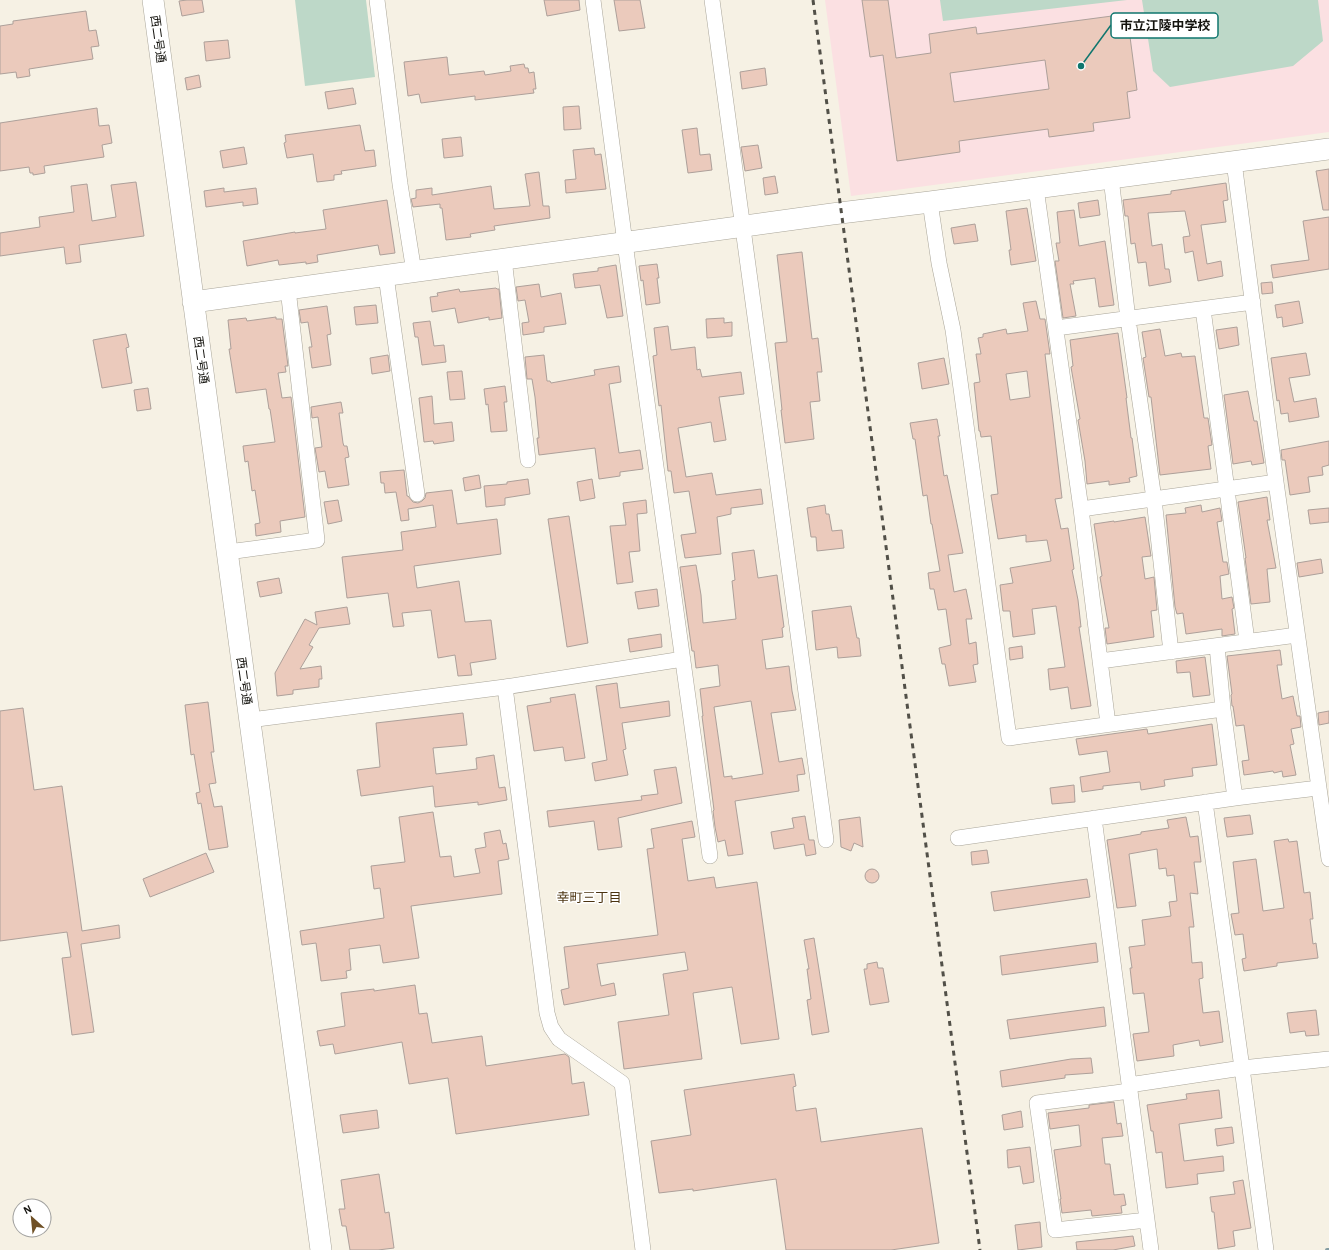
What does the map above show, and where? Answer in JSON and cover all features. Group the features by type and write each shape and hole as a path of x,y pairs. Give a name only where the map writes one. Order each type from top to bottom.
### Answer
{"street":[{"name":"西二号通","path":"153,0 321,1250"},
{"path":"377,0 400,184 414,272"},
{"path":"593,0 625,243 710,856"},
{"path":"712,0 826,840"},
{"path":"193,302 832,214 1329,149"},
{"path":"1234,162 1254,302 1276,482 1297,635 1321,779 1329,859"},
{"path":"1110,178 1128,319 1154,499 1171,652"},
{"path":"1036,188 1081,509 1108,724"},
{"path":"930,202 939,263 953,330 1009,738 1223,709"},
{"path":"504,259 528,460"},
{"path":"386,276 417,494"},
{"path":"228,552 317,540 288,289"},
{"path":"1056,328 1254,302"},
{"path":"1203,309 1248,642"},
{"path":"1081,509 1276,482"},
{"path":"1100,661 1297,635"},
{"path":"1217,646 1223,709 1235,798"},
{"path":"250,720 505,687 683,659"},
{"path":"505,687 547,1013 551,1027 558,1039 622,1083 643,1250"},
{"path":"958,838 1235,798 1321,779"},
{"path":"1206,802 1266,1250"},
{"path":"1094,818 1151,1250"},
{"path":"1147,1220 1055,1230 1037,1103 1242,1068 1329,1059"}],"shaded area":[{"path":"825,0 1329,0 1329,132 851,196"}],"green space":[{"path":"295,0 366,0 375,77 305,86"},
{"path":"940,0 1127,0 943,21"},
{"path":"1142,0 1318,0 1323,41 1293,66 1170,87 1153,71"}],"building":[{"path":"202,0 204,12 182,16 179,1"},
{"path":"544,0 579,0 580,10 547,16"},
{"path":"614,0 640,0 645,28 619,31"},
{"path":"862,0 888,0 896,58 931,53 929,34 976,27 977,34 1127,14 1137,90 1127,92 1130,118 1093,123 1094,131 1049,137 1048,129 959,141 960,152 897,161 883,55 870,57","holes":["1045,60 1049,89 954,102 950,73"]},
{"path":"86,11 89,31 96,30 99,46 91,47 93,59 29,69 30,76 17,78 16,72 0,74 0,26 13,24 13,21"},
{"path":"228,40 230,58 206,61 204,42"},
{"path":"447,57 449,75 484,71 485,75 511,71 510,66 524,64 525,68 528,68 529,73 534,72 536,89 533,89 534,93 475,100 475,96 421,103 419,94 408,96 404,62"},
{"path":"765,68 767,85 742,89 740,72"},
{"path":"199,75 201,87 187,90 185,78"},
{"path":"353,88 356,104 328,109 325,92"},
{"path":"579,106 581,129 564,130 563,107"},
{"path":"97,108 99,126 109,125 112,143 102,145 104,157 44,166 45,173 33,175 33,173 30,173 29,167 0,171 0,123"},
{"path":"360,125 365,151 374,150 376,166 341,171 342,174 334,175 334,180 317,182 313,154 287,158 284,143 286,142 285,135"},
{"path":"697,128 700,155 710,154 712,170 688,173 682,130"},
{"path":"461,137 463,156 444,158 442,139"},
{"path":"758,145 762,168 745,171 741,147"},
{"path":"244,147 247,164 223,168 220,151"},
{"path":"594,148 595,155 601,154 606,189 566,193 565,180 576,179 573,150"},
{"path":"1329,169 1329,210 1323,210 1316,171"},
{"path":"539,172 543,206 549,206 550,218 494,226 495,230 470,234 471,237 446,240 442,208 440,208 440,204 413,207 411,199 416,198 416,190 432,188 432,195 491,186 494,209 530,206 525,174"},
{"path":"775,176 778,193 765,195 763,178"},
{"path":"136,182 144,236 79,245 81,262 66,264 64,247 0,256 0,233 40,227 39,217 74,212 71,186 87,184 92,221 116,217 111,185"},
{"path":"1226,183 1228,200 1223,201 1226,222 1201,225 1207,264 1221,261 1223,276 1198,281 1193,251 1185,253 1183,237 1190,236 1185,211 1148,213 1152,246 1162,244 1165,269 1169,269 1171,282 1149,286 1146,262 1138,263 1135,243 1131,244 1128,216 1125,216 1123,200 1171,194 1171,191"},
{"path":"224,188 224,192 256,188 258,204 243,206 243,202 206,207 204,191"},
{"path":"387,200 395,253 380,255 378,245 317,255 318,262 306,264 306,262 279,265 278,260 247,266 243,241 295,232 326,229 323,210"},
{"path":"1098,200 1100,215 1080,218 1078,203"},
{"path":"1027,208 1036,261 1011,265 1009,250 1011,250 1006,211"},
{"path":"1074,210 1079,246 1105,241 1114,305 1099,307 1095,278 1073,281 1074,284 1070,284 1076,316 1063,318 1055,261 1059,261 1056,243 1060,243 1057,212"},
{"path":"1329,217 1329,269 1273,278 1271,265 1309,260 1303,221"},
{"path":"975,224 978,241 954,244 951,228"},
{"path":"802,252 812,339 818,338 822,372 817,372 820,401 810,402 814,439 785,443 775,343 787,342 777,255"},
{"path":"657,264 660,303 646,305 643,280 641,281 639,266"},
{"path":"616,265 623,316 607,318 600,285 575,288 573,274 598,271 598,268"},
{"path":"1272,282 1273,293 1262,294 1261,283"},
{"path":"539,284 541,297 561,293 566,324 544,327 544,332 523,335 522,323 529,322 525,300 518,301 516,287"},
{"path":"496,288 499,289 502,318 489,320 489,317 458,323 455,308 432,312 430,297 438,296 437,293 459,289 460,292"},
{"path":"1036,301 1040,319 1045,319 1050,354 1045,354 1062,498 1055,499 1061,529 1068,528 1074,569 1072,570 1078,600 1081,627 1079,627 1091,706 1071,709 1068,687 1050,690 1048,669 1065,667 1056,606 1032,609 1035,634 1013,637 1010,611 1003,611 1000,585 1013,583 1010,568 1051,561 1047,540 1026,542 1026,535 998,539 991,495 998,494 991,436 981,437 979,431 974,383 980,382 976,354 981,354 978,338 983,337 983,334 1006,329 1007,334 1028,331 1023,303","holes":["1027,371 1030,397 1010,400 1006,374"]},
{"path":"1299,301 1303,323 1283,327 1282,317 1277,318 1275,305"},
{"path":"376,305 378,323 356,325 354,307"},
{"path":"327,306 331,334 327,335 331,365 312,368 309,347 312,347 308,322 301,323 299,310"},
{"path":"276,317 276,319 282,319 288,366 285,366 286,372 278,373 282,398 291,397 305,517 280,521 281,532 256,536 255,524 260,523 255,490 252,491 248,461 245,462 243,446 275,442 266,389 236,393 229,349 231,349 228,320 246,318 247,321"},
{"path":"724,318 724,323 732,322 732,336 707,338 706,319"},
{"path":"430,321 434,346 444,345 446,362 422,365 418,337 415,337 413,323"},
{"path":"668,326 671,350 695,347 697,370 700,369 702,377 741,372 744,394 719,397 726,440 714,442 711,422 678,428 686,477 712,473 716,495 761,489 763,504 731,508 731,514 717,517 721,554 685,558 681,535 696,533 689,491 674,493 671,471 668,471 661,405 659,406 653,356 657,355 654,328"},
{"path":"1237,327 1239,345 1219,349 1216,330"},
{"path":"1160,329 1165,356 1181,353 1182,357 1195,356 1204,418 1208,418 1212,445 1208,446 1211,469 1160,475 1151,397 1149,397 1143,358 1146,357 1142,332"},
{"path":"1118,333 1137,476 1129,478 1130,482 1109,485 1109,481 1087,484 1085,461 1078,420 1080,419 1071,367 1073,366 1070,340"},
{"path":"126,334 129,347 126,348 132,383 102,388 93,340"},
{"path":"1306,353 1310,375 1289,378 1294,402 1316,398 1319,417 1289,422 1288,413 1281,414 1279,400 1277,401 1271,358"},
{"path":"388,355 390,371 372,374 370,358"},
{"path":"544,355 547,381 550,381 551,383 595,375 594,370 619,366 621,382 609,384 619,453 640,450 643,469 620,472 620,476 599,479 595,448 539,455 535,397 532,379 527,379 525,357"},
{"path":"944,358 949,384 922,389 918,363"},
{"path":"462,371 465,399 450,400 447,372"},
{"path":"505,386 507,402 504,402 507,431 491,432 488,404 486,405 484,389"},
{"path":"148,388 151,409 137,411 134,390"},
{"path":"1248,391 1254,421 1257,421 1264,463 1252,465 1251,461 1233,464 1224,395"},
{"path":"432,396 434,424 452,422 454,441 434,444 433,441 424,442 419,398"},
{"path":"341,402 343,413 339,413 343,443 344,446 347,446 349,457 345,458 349,485 328,488 325,471 319,472 315,448 322,447 318,417 312,418 311,407"},
{"path":"937,419 944,476 947,475 963,553 948,555 954,592 966,589 972,619 966,619 969,644 976,642 978,664 973,665 976,682 949,686 945,664 942,664 939,648 951,645 946,609 938,610 934,589 930,589 928,573 940,571 927,495 923,496 915,439 913,439 910,423"},
{"path":"1329,441 1329,465 1322,467 1323,475 1308,477 1310,492 1290,495 1285,460 1282,460 1281,450"},
{"path":"404,470 407,496 413,502 418,503 422,501 425,498 426,493 452,490 457,524 497,519 501,554 414,566 417,588 459,581 465,622 491,620 496,659 470,663 472,675 458,676 455,655 438,658 431,610 402,613 404,626 393,627 388,593 347,598 342,557 403,550 401,532 436,527 433,505 408,509 409,520 401,521 396,492 385,493 384,483 381,483 380,472"},
{"path":"479,475 481,488 465,491 463,478"},
{"path":"528,479 530,494 505,498 505,505 486,507 484,486 507,484 507,482"},
{"path":"592,479 595,498 580,501 577,482"},
{"path":"1267,497 1270,520 1267,520 1276,568 1267,569 1270,602 1251,604 1238,502"},
{"path":"338,500 342,521 328,524 324,502"},
{"path":"646,500 647,513 637,514 640,551 629,552 633,582 617,584 610,526 626,525 623,503"},
{"path":"825,505 826,514 829,514 832,531 842,530 844,548 817,551 816,537 811,537 807,508"},
{"path":"1201,505 1202,512 1220,508 1222,521 1217,522 1223,562 1227,562 1229,574 1220,576 1222,599 1232,597 1235,634 1222,636 1222,629 1186,634 1183,613 1177,614 1175,607 1166,515 1186,513 1185,508"},
{"path":"1329,508 1329,522 1310,524 1308,510"},
{"path":"569,516 588,643 567,647 548,519"},
{"path":"1145,517 1151,556 1142,557 1145,579 1154,577 1157,610 1151,611 1154,637 1107,644 1105,628 1109,628 1100,577 1102,576 1094,524"},
{"path":"754,550 758,578 777,575 784,627 782,628 783,637 762,640 766,669 789,666 796,710 771,713 779,762 802,758 805,774 797,775 799,791 735,801 743,854 728,856 725,840 718,842 715,827 700,689 720,686 718,665 696,668 694,651 692,651 680,567 696,565 701,595 703,623 736,619 732,581 735,580 732,553","holes":["751,701 763,774 732,779 732,776 724,777 714,707"]},
{"path":"1321,559 1323,573 1299,577 1297,563"},
{"path":"279,578 282,593 260,597 257,582"},
{"path":"657,589 659,606 638,609 635,592"},
{"path":"851,606 857,638 859,638 861,656 838,658 837,647 816,650 812,611"},
{"path":"347,607 350,624 319,628 309,645 313,647 300,669 321,666 322,679 319,679 319,687 293,690 293,694 277,696 275,673 305,619 317,625 315,612"},
{"path":"661,634 662,647 630,652 628,639"},
{"path":"1022,646 1023,658 1010,660 1009,648"},
{"path":"1280,650 1282,665 1277,665 1282,699 1293,696 1297,716 1300,716 1301,727 1291,729 1294,744 1290,745 1296,775 1283,777 1282,771 1274,773 1273,771 1244,775 1242,761 1249,760 1244,725 1236,726 1232,706 1227,656"},
{"path":"1205,657 1210,695 1193,697 1190,672 1177,673 1176,661"},
{"path":"617,683 620,708 669,701 670,716 622,723 626,749 623,750 628,775 595,781 592,763 607,760 596,686"},
{"path":"575,694 585,758 565,761 563,747 534,751 527,706 551,702 550,698"},
{"path":"208,702 214,752 211,752 216,783 209,784 214,807 222,806 228,847 209,850 201,803 198,804 196,793 200,792 194,754 191,755 185,705"},
{"path":"23,708 34,790 62,786 82,931 119,925 120,938 81,944 94,1032 72,1035 62,958 71,957 67,932 0,941 0,711"},
{"path":"1329,711 1329,723 1319,725 1318,713"},
{"path":"463,713 467,745 433,748 436,774 477,769 476,758 494,755 499,788 505,787 507,800 478,805 478,802 435,807 433,786 361,796 357,770 380,767 376,723"},
{"path":"1212,724 1217,765 1192,768 1193,776 1164,780 1165,786 1141,790 1140,782 1103,786 1103,789 1082,792 1080,777 1110,772 1107,751 1079,755 1076,739 1147,729 1148,734"},
{"path":"676,767 682,803 618,818 622,847 598,850 594,821 549,827 547,811 642,800 641,796 658,794 654,770"},
{"path":"1074,785 1075,802 1052,804 1050,788"},
{"path":"433,812 440,857 451,856 454,877 480,873 475,849 486,847 484,833 500,830 503,844 506,843 509,859 498,861 502,894 411,906 419,958 383,963 380,945 349,949 351,970 346,971 347,978 321,981 316,943 302,945 300,931 384,918 380,888 374,889 371,866 405,862 399,817"},
{"path":"1250,815 1253,834 1227,837 1224,818"},
{"path":"805,816 809,840 814,840 816,854 806,856 804,844 774,849 771,832 794,828 792,818"},
{"path":"860,817 863,847 854,843 851,851 841,847 839,820"},
{"path":"1186,817 1190,837 1198,836 1201,862 1194,862 1198,894 1190,893 1194,927 1189,927 1192,963 1202,962 1203,978 1199,979 1203,1013 1219,1011 1223,1042 1200,1046 1199,1040 1173,1045 1174,1056 1137,1061 1133,1034 1149,1032 1144,993 1133,994 1130,968 1132,968 1129,947 1145,945 1142,920 1171,916 1169,902 1177,901 1174,875 1167,876 1166,868 1159,869 1157,849 1129,854 1136,906 1117,908 1107,840 1141,834 1141,832 1169,828 1167,820"},
{"path":"692,821 695,837 682,839 688,881 714,877 716,888 757,882 779,1039 741,1044 732,987 693,993 702,1059 624,1069 618,1022 669,1015 663,974 688,970 685,952 597,964 601,986 614,983 616,995 564,1005 561,990 569,988 564,947 658,935 647,849 654,848 651,829"},
{"path":"1288,839 1289,842 1297,841 1304,893 1310,892 1313,919 1310,919 1313,944 1316,943 1318,958 1277,963 1277,966 1244,971 1242,959 1246,958 1243,934 1235,935 1231,914 1239,913 1233,862 1256,859 1263,911 1284,908 1274,841"},
{"path":"987,850 989,863 972,865 971,852"},
{"path":"206,853 214,872 150,897 143,879"},
{"path":"872,869 877,871 879,876 877,881 872,883 867,881 865,876 867,871"},
{"path":"1087,879 1090,897 994,911 991,892"},
{"path":"814,938 829,1032 812,1035 807,1000 811,999 807,969 809,969 804,940"},
{"path":"1096,943 1098,962 1002,975 1000,956"},
{"path":"877,962 878,968 883,968 889,1002 870,1005 864,969 867,969 867,964"},
{"path":"415,985 419,1014 427,1013 432,1043 482,1036 486,1066 565,1054 569,1057 572,1084 584,1082 589,1115 456,1134 448,1078 409,1084 402,1042 335,1054 333,1044 320,1046 317,1031 345,1026 341,993 374,989 374,991"},
{"path":"1104,1007 1106,1026 1010,1039 1007,1020"},
{"path":"1316,1010 1319,1035 1306,1036 1305,1031 1290,1033 1287,1013"},
{"path":"1091,1058 1093,1073 1065,1075 1065,1078 1002,1087 1000,1071 1071,1059"},
{"path":"794,1074 796,1086 793,1087 796,1111 816,1108 821,1142 922,1128 939,1243 891,1250 786,1250 776,1179 693,1191 693,1189 659,1193 651,1141 691,1135 684,1090"},
{"path":"1219,1090 1222,1118 1179,1124 1184,1161 1223,1156 1224,1171 1197,1174 1198,1184 1166,1188 1162,1152 1156,1153 1147,1105 1187,1099 1186,1094"},
{"path":"1114,1102 1117,1124 1121,1123 1123,1136 1102,1138 1105,1164 1110,1164 1114,1195 1124,1194 1126,1205 1121,1206 1122,1213 1092,1216 1091,1210 1062,1213 1054,1150 1081,1146 1079,1125 1050,1129 1048,1113 1089,1108 1089,1105"},
{"path":"377,1110 379,1128 343,1133 340,1115"},
{"path":"1021,1111 1023,1127 1004,1130 1002,1115"},
{"path":"1232,1127 1234,1143 1217,1146 1215,1129"},
{"path":"1030,1147 1034,1182 1023,1184 1020,1166 1008,1168 1007,1150"},
{"path":"379,1174 385,1213 389,1212 394,1248 378,1250 350,1250 346,1226 342,1226 339,1209 345,1209 341,1180"},
{"path":"1243,1180 1251,1228 1233,1231 1235,1246 1218,1249 1214,1212 1212,1212 1210,1197 1235,1194 1233,1182"},
{"path":"1040,1222 1042,1247 1018,1250 1015,1225"},
{"path":"1133,1236 1135,1246 1113,1250 1077,1250 1076,1242"}],"railway":[{"path":"813,0 980,1250"}],"place":[{"name":"市立江陵中学校","path":"1081,66"}],"district":[{"name":"幸町三丁目","path":"589,898"}]}
